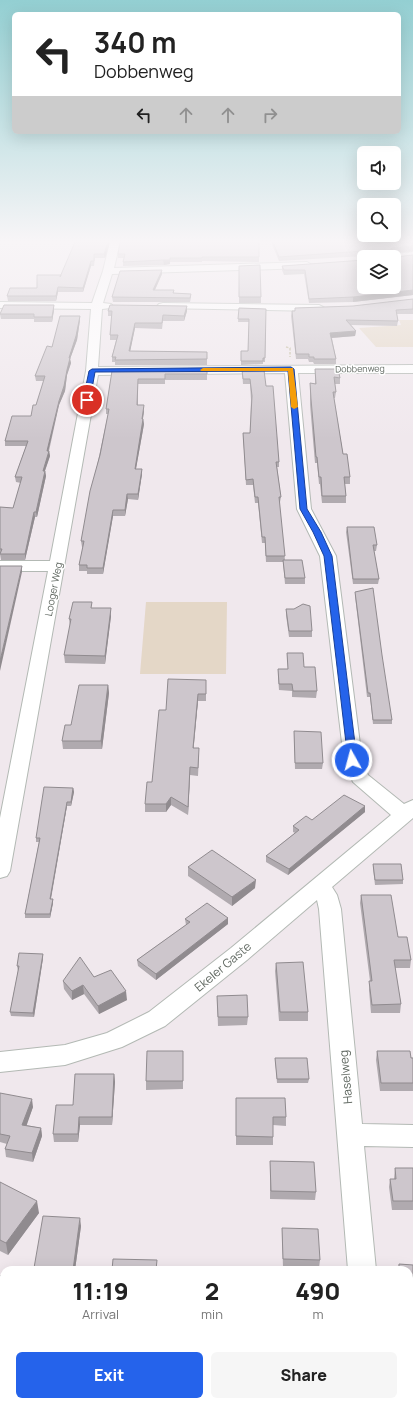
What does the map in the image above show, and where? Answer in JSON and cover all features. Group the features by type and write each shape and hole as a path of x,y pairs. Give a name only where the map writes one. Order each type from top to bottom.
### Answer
{"street":[{"name":"Looger Weg","path":"0,871 92,371 97,308"},
{"path":"291,369 304,509 328,556 352,760 360,778 408,810"},
{"name":"Dobbenweg","path":"92,371 413,369"},
{"path":"0,566 57,566"},
{"name":"Ekeler Gaste","path":"0,1062 65,1055 114,1040 158,1019 320,886 408,810"},
{"name":"Haselweg","path":"320,886 326,895 330,909 362,1266"},
{"path":"351,1135 413,1136"}],"shaded area":[{"path":"399,320 413,320 413,347 376,347 359,328 401,325"},
{"path":"146,602 227,602 226,674 140,674"}],"building":[{"path":"3,308 54,308 52,317 34,317 34,314 0,314"},
{"path":"109,308 187,308 184,316 163,315 162,323 135,323 129,351 207,352 207,359 115,360 116,357 112,357 118,335 110,335 112,311 108,311"},
{"path":"239,308 266,309 265,358 263,358 263,361 241,361 241,351 248,351 249,319 238,319"},
{"path":"295,308 413,308 413,309 396,310 398,321 346,320 356,331 330,333 336,359 314,359 314,357 309,357 309,354 296,354 292,311 295,311"},
{"path":"60,316 80,316 47,451 49,451 43,471 45,471 36,512 34,512 25,554 0,554 2,549 0,549 0,507 13,508 22,477 15,477 28,441 5,441 12,416 31,416 33,405 36,405 45,376 35,376 47,346 52,347"},
{"path":"315,369 338,369 340,378 334,377 336,392 333,392 343,454 347,454 350,477 344,477 346,496 322,496 321,477 319,477 316,457 310,383 316,384"},
{"path":"207,370 207,374 165,374 165,379 138,379 137,405 144,405 135,469 142,469 138,494 127,494 125,510 113,510 103,568 87,568 87,565 79,565 84,541 81,541 90,491 100,455 109,409 106,409 112,371"},
{"path":"242,370 264,370 266,386 273,386 279,462 276,462 281,497 279,497 285,556 266,556 265,537 262,537 258,497 255,497 253,479 246,480 243,433 250,433 252,396 250,379 243,379"},
{"path":"347,527 374,527 377,545 373,545 379,579 353,579"},
{"path":"283,560 302,560 305,578 285,578"},
{"path":"0,566 22,566 0,661"},
{"path":"373,588 392,720 373,720 370,693 368,693 355,592"},
{"path":"73,602 92,602 91,608 111,608 105,656 64,655"},
{"path":"303,604 310,606 312,631 289,631 286,609 294,609"},
{"path":"287,653 303,653 304,667 315,667 317,691 293,691 292,684 279,684 278,669 288,669"},
{"path":"168,679 206,680 206,694 198,694 193,748 199,748 198,768 190,767 188,807 171,797 166,804 145,804 147,782 152,782 159,710 166,710"},
{"path":"79,685 108,685 101,741 62,741 65,725 71,725"},
{"path":"294,731 321,732 323,763 295,763"},
{"path":"44,787 73,788 71,802 67,802 50,899 53,899 50,914 25,914 40,838 36,838"},
{"path":"344,795 365,806 289,869 266,856 299,830 293,826 306,816 312,820"},
{"path":"212,850 256,880 232,897 188,867"},
{"path":"373,864 401,864 403,880 375,880"},
{"path":"361,895 391,895 398,937 407,937 411,960 394,960 401,1004 372,1005 369,981 372,981"},
{"path":"207,903 228,918 156,974 137,960 190,922 185,919"},
{"path":"19,953 43,954 33,1013 10,1012 19,966 17,966"},
{"path":"80,957 94,977 111,970 126,991 98,1006 83,985 72,991 63,981"},
{"path":"303,962 308,1012 280,1012 276,963"},
{"path":"247,995 248,1017 218,1017 217,996"},
{"path":"147,1051 183,1051 183,1081 146,1081"},
{"path":"377,1051 410,1051 411,1058 413,1058 413,1083 381,1083"},
{"path":"275,1058 307,1058 309,1079 277,1079"},
{"path":"75,1074 114,1074 112,1117 79,1117 78,1134 53,1134 56,1105 73,1105"},
{"path":"0,1093 32,1099 22,1125 41,1128 32,1153 5,1149 10,1136 0,1134"},
{"path":"236,1098 285,1098 286,1117 273,1117 273,1137 236,1136"},
{"path":"270,1161 314,1162 316,1192 271,1191"},
{"path":"395,1168 413,1168 413,1201 393,1201 390,1179 396,1179"},
{"path":"0,1182 37,1201 6,1243 0,1240"},
{"path":"43,1216 80,1218 74,1266 34,1266"},
{"path":"282,1228 318,1229 320,1260 283,1259"},
{"path":"113,1259 157,1260 156,1266 112,1266"},
{"path":"399,1264 413,1265 413,1266 399,1266"}],"slow traffic":[{"path":"203,370 291,369 294,407"}],"route":[{"path":"87,400 92,371 291,369 304,509 328,556 352,760"}]}
